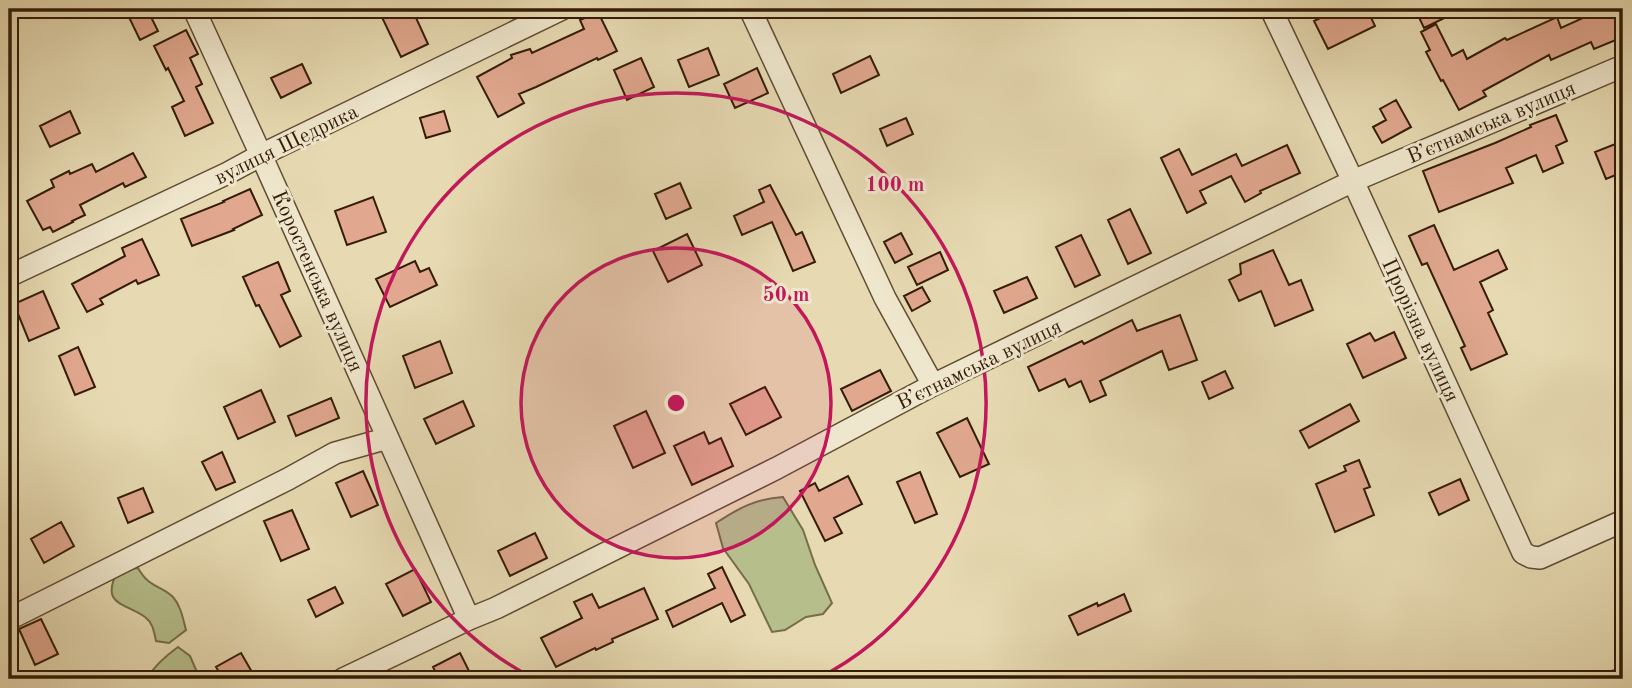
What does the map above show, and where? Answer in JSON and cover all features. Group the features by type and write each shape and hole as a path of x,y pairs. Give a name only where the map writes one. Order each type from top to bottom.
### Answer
{"street":[{"name":"Коростенська вулиця","path":"194,9 469,619"},
{"name":"вулиця Щедрика","path":"9,276 228,173 562,9"},
{"path":"750,9 885,298 933,385"},
{"name":"Прорізна вулиця","path":"1270,9 1353,181 1523,553 1531,558 1541,558 1623,521"},
{"name":"Вʼєтнамська вулиця","path":"343,679 508,602 777,468 933,385 1353,181 1623,66"},
{"path":"9,619 288,480 335,453 388,438"}],"green space":[{"path":"783,497 803,530 832,603 823,614 806,617 785,630 772,632 749,584 723,548 716,523 748,505"},
{"path":"138,568 146,579 169,593 180,608 186,630 169,643 156,641 148,619 122,605 113,596 113,581 118,570"},
{"path":"178,647 190,656 200,679 150,679 148,677 154,668"}],"building":[{"path":"125,9 147,9 158,31 140,40"},
{"path":"378,9 412,9 428,44 401,57"},
{"path":"1339,9 1367,9 1375,26 1328,49 1314,21"},
{"path":"1415,9 1463,9 1424,28"},
{"path":"1592,9 1623,9 1623,37 1594,49 1591,42 1551,60 1549,55 1483,91 1486,96 1459,110 1426,52 1430,50 1421,32 1436,24 1452,56 1463,50 1467,59 1505,38 1507,40 1557,17 1561,28 1594,13"},
{"path":"598,12 617,51 519,94 524,103 498,117 477,77 512,58 511,55 530,49 532,53 584,29 580,20"},
{"path":"186,30 198,54 190,58 202,84 196,87 213,123 185,136 172,107 184,101 154,46"},
{"path":"708,48 719,75 689,87 678,60"},
{"path":"870,56 879,75 841,93 833,74"},
{"path":"641,58 654,87 627,100 614,70"},
{"path":"302,64 311,83 281,98 271,78"},
{"path":"757,68 768,93 735,108 724,84"},
{"path":"1396,100 1411,127 1382,143 1373,127 1386,120 1380,109"},
{"path":"70,111 80,133 50,147 40,126"},
{"path":"444,111 450,131 426,138 420,118"},
{"path":"1556,115 1567,141 1556,146 1563,163 1543,172 1536,155 1506,168 1513,183 1439,212 1423,171 1495,143"},
{"path":"906,118 913,134 887,146 880,129"},
{"path":"1623,141 1623,172 1606,179 1595,152"},
{"path":"1287,145 1300,173 1260,191 1261,193 1245,202 1231,176 1200,191 1206,203 1187,213 1161,158 1179,149 1192,175 1236,154 1242,166"},
{"path":"133,153 146,177 125,187 123,183 80,205 85,215 73,222 53,232 50,227 43,230 27,201 54,187 51,180 92,164 96,172"},
{"path":"680,183 691,208 666,219 655,194"},
{"path":"770,185 796,235 802,232 815,262 793,271 772,222 742,235 734,216 764,202 759,190"},
{"path":"250,189 262,215 234,230 192,246 181,219"},
{"path":"373,197 386,232 347,245 335,211"},
{"path":"1130,209 1151,253 1128,264 1108,220"},
{"path":"1434,225 1454,270 1498,250 1507,269 1480,282 1493,310 1488,313 1507,354 1471,370 1461,348 1465,346 1427,263 1422,265 1409,236"},
{"path":"901,233 912,254 895,263 884,242"},
{"path":"687,234 702,265 668,282 653,251"},
{"path":"1081,235 1100,275 1075,287 1056,247"},
{"path":"142,239 159,275 138,284 136,280 100,299 103,304 87,312 72,284 125,256 122,248"},
{"path":"1273,250 1289,285 1301,280 1313,310 1275,326 1261,291 1239,301 1229,280 1241,274 1240,264"},
{"path":"940,252 948,270 917,285 908,267"},
{"path":"415,261 420,272 429,268 437,285 390,307 376,279"},
{"path":"278,262 290,291 281,295 301,336 280,347 243,277"},
{"path":"1027,277 1037,298 1004,313 994,291"},
{"path":"922,287 930,301 912,311 904,296"},
{"path":"43,291 59,328 29,341 14,304"},
{"path":"1180,315 1197,360 1169,370 1162,351 1100,381 1106,395 1090,402 1081,381 1069,387 1065,379 1039,391 1028,367 1082,341 1084,344 1132,320 1137,331"},
{"path":"1394,332 1406,358 1363,378 1347,344 1370,333 1375,341"},
{"path":"440,341 452,373 415,388 403,356"},
{"path":"78,347 95,387 75,395 59,356"},
{"path":"880,370 891,391 852,411 841,389"},
{"path":"1225,371 1233,388 1209,399 1202,382"},
{"path":"765,387 781,417 746,435 730,404"},
{"path":"261,390 275,422 238,439 224,407"},
{"path":"331,398 339,418 296,436 288,416"},
{"path":"463,401 474,426 436,444 424,419"},
{"path":"1350,404 1359,421 1309,448 1300,431"},
{"path":"646,411 665,453 633,468 614,426"},
{"path":"967,418 989,464 960,477 937,433"},
{"path":"704,432 709,444 721,438 733,466 692,485 674,446"},
{"path":"222,452 235,482 216,490 202,462"},
{"path":"1359,460 1370,487 1364,489 1374,515 1335,532 1316,484 1346,471 1344,466"},
{"path":"363,471 378,505 351,517 336,483"},
{"path":"920,472 937,514 915,523 897,482"},
{"path":"848,476 862,504 834,518 842,533 825,541 800,491 815,483 819,491"},
{"path":"1460,479 1469,500 1439,515 1429,493"},
{"path":"143,488 153,512 128,523 118,498"},
{"path":"292,510 309,549 281,561 264,521"},
{"path":"61,522 74,546 44,563 31,539"},
{"path":"535,533 547,558 510,576 498,551"},
{"path":"722,567 745,615 731,622 722,603 673,627 666,611 715,588 708,574"},
{"path":"415,569 431,602 403,616 386,584"},
{"path":"335,587 343,603 316,617 308,600"},
{"path":"644,588 658,619 556,667 541,638 582,618 574,602 592,594 599,608"},
{"path":"1124,594 1131,611 1078,635 1069,616"},
{"path":"41,619 58,654 35,665 19,629"},
{"path":"241,653 256,679 223,679 216,667"},
{"path":"460,653 473,679 439,679 433,667"}],"waterway":[{"path":"1599,679 1623,668"}]}
